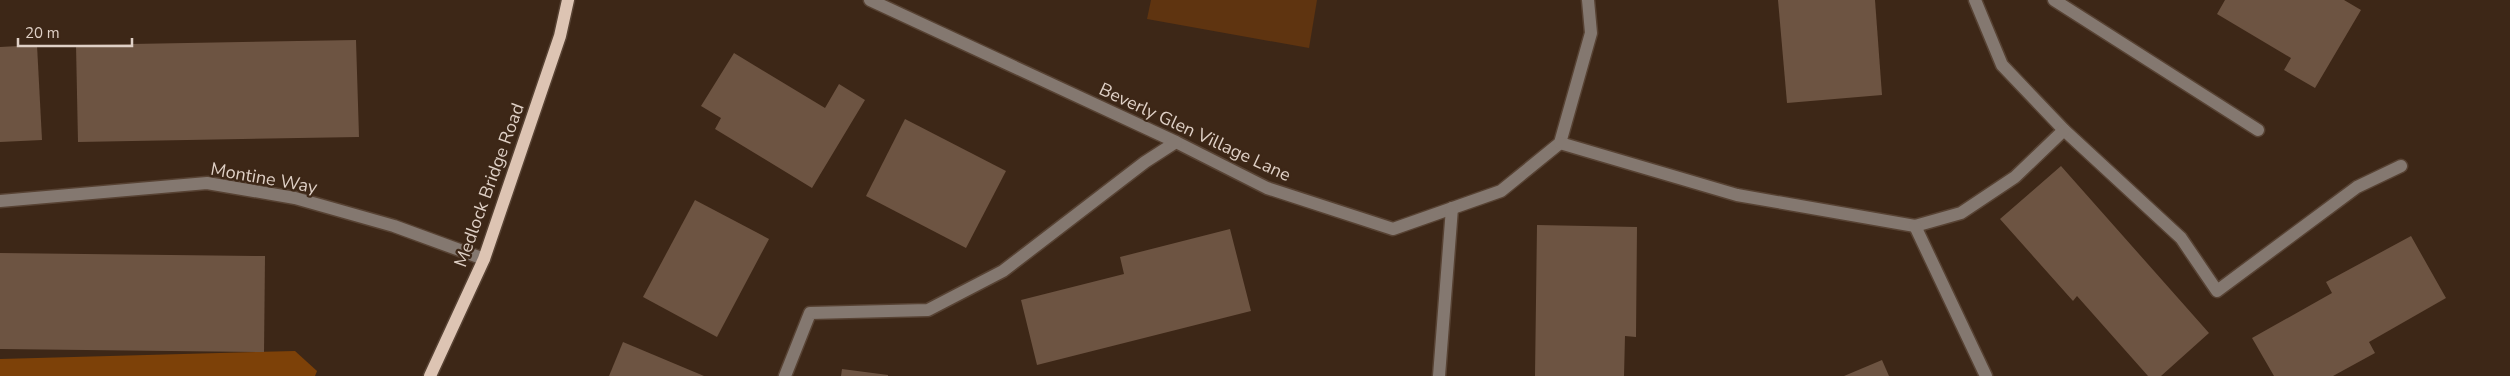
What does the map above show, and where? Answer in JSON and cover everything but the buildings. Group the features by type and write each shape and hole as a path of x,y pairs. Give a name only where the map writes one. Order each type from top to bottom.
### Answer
{"main road":[{"name":"Medlock Bridge Road","path":"430,376 484,259 560,36 568,0"}],"street":[{"name":"Beverly Glen Village Lane","path":"870,0 1176,142 1267,188 1393,230 1501,191 1560,143"},
{"path":"1588,0 1591,33 1560,143 1737,195 1915,226 1961,213 2015,177 2064,130"},
{"path":"1975,0 2002,65 2064,130 2181,238 2217,291 2357,187 2401,166"},
{"path":"2054,0 2258,130"},
{"path":"785,376 810,313 928,310 1003,271 1145,162 1176,142"},
{"name":"Montine Way","path":"0,201 207,183 295,198 394,226 484,259"},
{"path":"1439,376 1452,208"},
{"path":"1915,226 1986,376"}],"shaded area":[{"path":"1151,0 1317,0 1309,48 1147,19"},
{"path":"295,351 317,371 315,376 0,376 0,359"}]}
